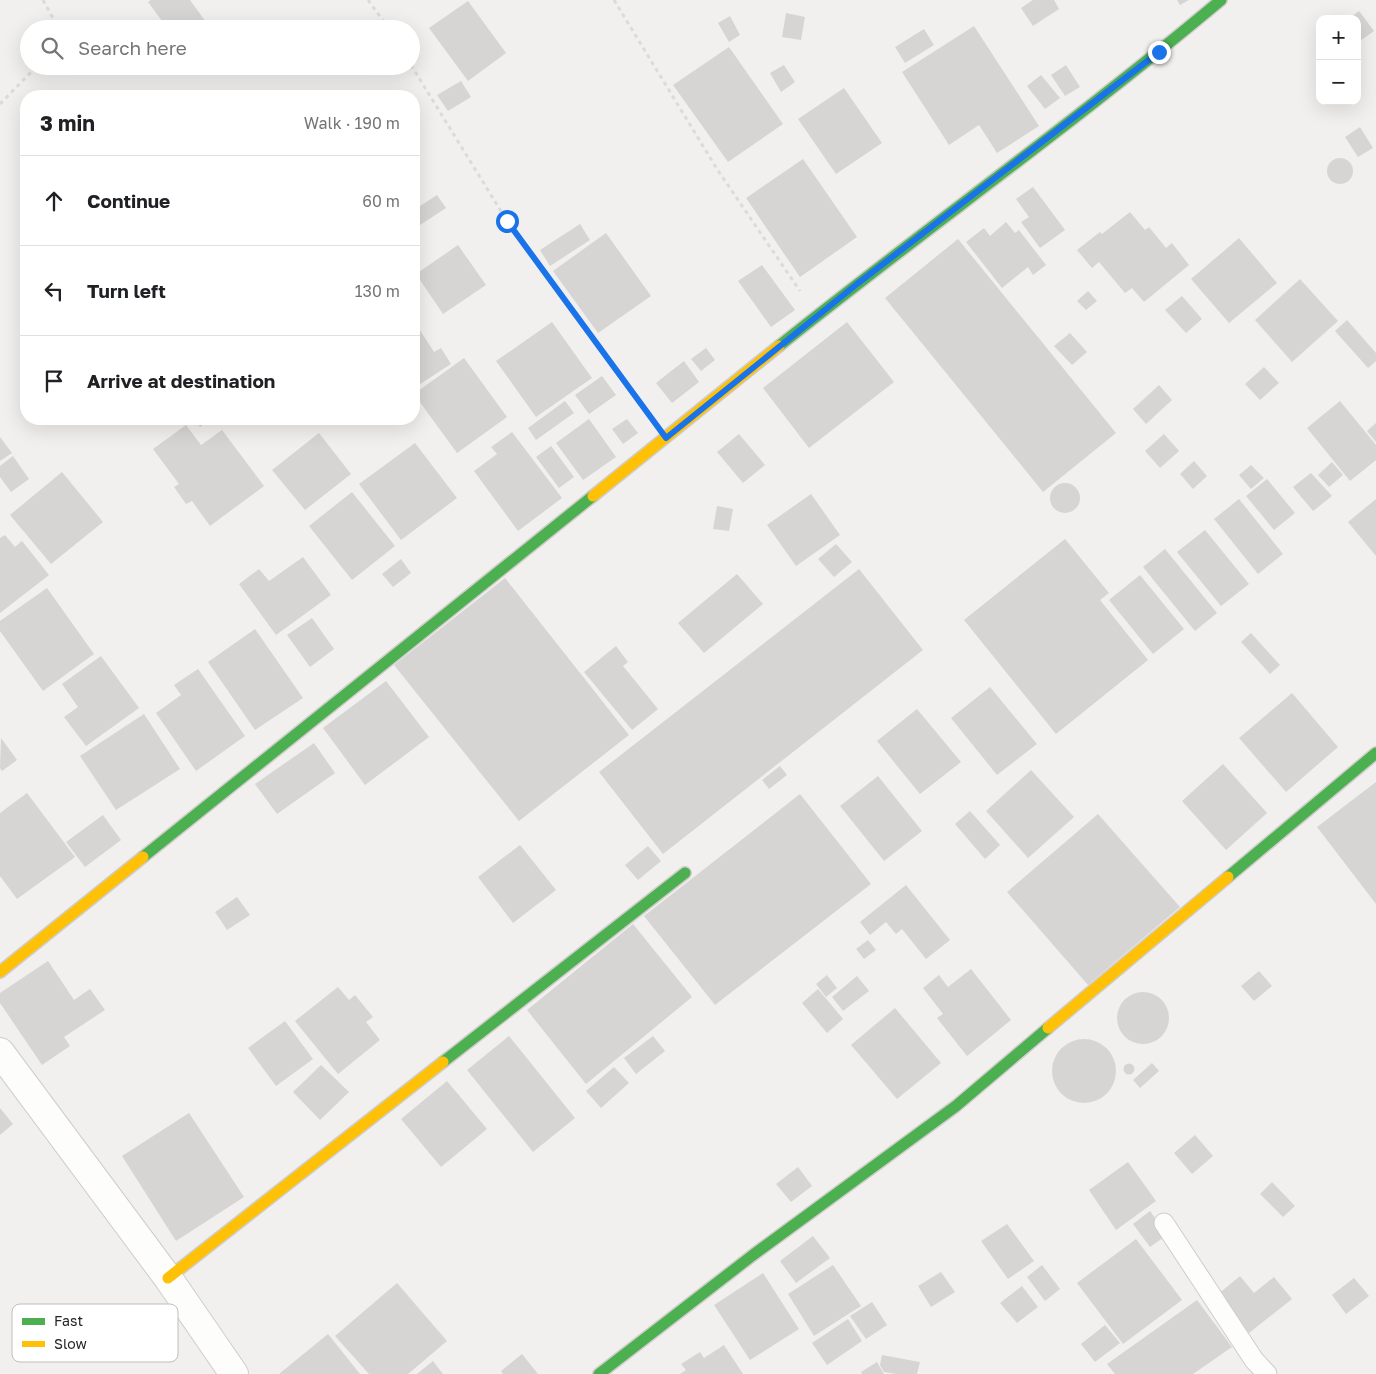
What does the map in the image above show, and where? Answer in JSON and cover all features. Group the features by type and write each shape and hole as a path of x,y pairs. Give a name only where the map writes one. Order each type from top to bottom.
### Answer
{"street":[{"path":"0,972 817,316 1159,52 1221,0"},
{"path":"599,1374 753,1255 956,1106 1376,753"},
{"path":"168,1278 685,873"},
{"path":"0,1052 168,1278 234,1374"}],"lane":[{"path":"1164,1223 1254,1360 1267,1374"}],"path":[{"path":"43,0 54,20"},
{"path":"368,0 382,20"},
{"path":"614,0 717,169 817,316"},
{"path":"0,104 27,75"},
{"path":"417,75 507,221 666,438"}],"building":[{"path":"151,0 190,0 204,20 161,20 148,2"},
{"path":"1033,0 1054,0 1059,9 1033,26 1021,8"},
{"path":"1177,0 1189,0 1180,5"},
{"path":"468,1 506,53 468,81 429,28"},
{"path":"1359,11 1374,31 1361,40 1361,15 1354,15"},
{"path":"786,13 805,17 801,40 782,37"},
{"path":"730,16 740,35 729,42 718,23"},
{"path":"974,26 1039,126 997,153 979,125 949,145 902,72"},
{"path":"924,29 934,45 905,63 895,47"},
{"path":"729,47 783,124 728,162 673,85"},
{"path":"784,65 795,82 781,92 770,73"},
{"path":"1066,65 1080,87 1065,96 1051,75"},
{"path":"1041,75 1060,98 1045,109 1027,86"},
{"path":"461,81 471,97 448,111 437,95"},
{"path":"844,88 882,143 836,174 798,119"},
{"path":"1360,127 1373,148 1358,157 1345,137"},
{"path":"1340,158 1349,162 1353,171 1349,180 1340,184 1331,180 1327,171 1331,162"},
{"path":"803,159 857,237 800,277 746,198"},
{"path":"1033,187 1065,230 1040,248 1021,222 1029,217 1016,199"},
{"path":"437,195 446,208 420,225 420,206"},
{"path":"1130,212 1145,230 1149,227 1166,248 1172,243 1189,265 1144,302 1132,288 1125,293 1099,262 1092,268 1077,250 1100,232 1102,234"},
{"path":"1006,222 1015,233 1019,230 1046,265 1033,275 1028,267 1002,288 966,242 984,228 990,236"},
{"path":"580,224 590,240 550,266 540,250"},
{"path":"606,233 651,296 598,333 553,271"},
{"path":"1239,238 1277,283 1229,323 1191,279"},
{"path":"958,239 1116,433 1043,492 885,298"},
{"path":"458,245 486,285 443,314 420,280 420,271"},
{"path":"762,265 795,310 771,327 738,281"},
{"path":"1300,279 1338,321 1292,362 1255,320"},
{"path":"1088,291 1097,301 1086,310 1077,301"},
{"path":"1182,296 1202,319 1186,333 1165,310"},
{"path":"1347,320 1376,353 1376,361 1368,368 1335,331"},
{"path":"552,322 592,378 536,417 496,361"},
{"path":"847,322 894,382 809,448 763,388"},
{"path":"420,330 434,352 441,348 451,364 420,384"},
{"path":"1070,333 1087,352 1072,365 1054,346"},
{"path":"706,348 715,360 701,371 691,359"},
{"path":"464,358 507,417 457,453 420,402 420,390"},
{"path":"684,361 699,382 672,403 656,383"},
{"path":"1264,367 1279,383 1260,400 1245,384"},
{"path":"602,376 616,395 589,414 575,395"},
{"path":"1159,385 1172,400 1146,424 1133,409"},
{"path":"565,401 574,413 536,440 528,428"},
{"path":"1340,401 1376,445 1376,460 1350,481 1307,428"},
{"path":"589,419 616,457 583,480 556,443"},
{"path":"627,419 638,433 623,444 612,429"},
{"path":"1376,423 1376,442 1367,431"},
{"path":"186,425 201,445 222,430 264,486 210,526 192,501 186,504 174,487 179,484 153,449"},
{"path":"512,432 562,498 518,531 474,471 497,454 491,447"},
{"path":"319,433 351,474 305,510 272,470"},
{"path":"739,434 765,465 743,483 717,452"},
{"path":"1164,434 1179,451 1160,468 1145,451"},
{"path":"0,437 12,453 0,461"},
{"path":"415,443 457,498 401,540 359,484"},
{"path":"551,446 574,477 559,488 536,457"},
{"path":"13,456 29,479 11,492 0,477 0,466"},
{"path":"1194,461 1207,476 1193,489 1180,474"},
{"path":"1332,462 1343,475 1329,487 1318,475"},
{"path":"1251,465 1264,478 1251,489 1239,475"},
{"path":"62,472 103,522 51,564 10,515"},
{"path":"1311,473 1332,496 1313,511 1293,487"},
{"path":"1267,479 1295,513 1274,530 1246,496"},
{"path":"1065,483 1076,487 1080,498 1076,509 1065,513 1054,509 1050,498 1054,487"},
{"path":"352,492 395,546 352,580 309,526"},
{"path":"811,494 840,535 796,566 767,525"},
{"path":"1239,499 1283,554 1258,574 1214,519"},
{"path":"1376,499 1376,556 1348,522"},
{"path":"717,506 733,509 729,531 713,529"},
{"path":"1205,530 1249,584 1221,606 1177,552"},
{"path":"5,535 15,547 22,541 49,575 0,613 0,538"},
{"path":"1065,539 1109,593 1100,600 1148,660 1056,734 964,620"},
{"path":"836,544 852,562 834,577 818,559"},
{"path":"1165,549 1217,613 1195,631 1143,567"},
{"path":"303,557 331,595 276,635 239,584 259,569 269,581"},
{"path":"401,559 411,573 393,587 382,574"},
{"path":"859,569 923,650 663,854 599,772"},
{"path":"737,574 763,604 704,653 678,623"},
{"path":"1140,575 1184,629 1153,654 1109,600"},
{"path":"505,578 629,735 519,821 394,665"},
{"path":"47,588 94,654 43,691 0,631 0,621"},
{"path":"312,618 334,649 310,667 287,635"},
{"path":"255,629 303,698 255,730 208,662"},
{"path":"1251,633 1280,665 1270,674 1241,642"},
{"path":"616,646 628,662 623,666 658,709 632,730 584,672"},
{"path":"101,656 139,708 86,746 64,717 78,707 62,684"},
{"path":"198,669 245,736 196,771 156,713 181,695 174,685"},
{"path":"386,681 429,737 365,785 323,728"},
{"path":"990,687 1037,744 997,775 951,718"},
{"path":"1292,693 1338,747 1286,792 1239,738"},
{"path":"917,709 961,762 920,794 877,741"},
{"path":"144,714 180,769 116,810 80,756"},
{"path":"1,738 17,760 2,771 0,768"},
{"path":"314,743 335,773 277,814 255,784"},
{"path":"1223,764 1267,813 1226,850 1182,801"},
{"path":"780,766 787,775 769,789 762,780"},
{"path":"1031,770 1074,817 1028,858 986,811"},
{"path":"878,776 922,831 884,861 840,806"},
{"path":"1376,782 1376,904 1317,827"},
{"path":"27,793 75,857 17,899 0,876 0,813"},
{"path":"800,794 871,884 715,1005 644,916"},
{"path":"970,811 1000,845 985,859 955,824"},
{"path":"1098,814 1180,907 1088,985 1007,892"},
{"path":"103,815 121,840 85,867 66,842"},
{"path":"520,845 556,890 513,923 478,877"},
{"path":"648,846 661,861 638,880 625,865"},
{"path":"906,885 950,940 926,959 902,929 896,934 886,922 870,935 860,922"},
{"path":"237,897 250,915 227,930 215,912"},
{"path":"633,924 692,997 586,1084 527,1010"},
{"path":"868,940 876,950 864,959 856,949"},
{"path":"48,961 74,1000 90,989 105,1010 64,1037 70,1046 42,1065 0,1003 0,993"},
{"path":"971,969 1011,1020 967,1056 937,1018 943,1014 923,988 939,975 948,987"},
{"path":"1259,971 1272,986 1254,1001 1241,986"},
{"path":"827,975 837,988 826,997 816,984"},
{"path":"857,976 869,991 843,1011 832,997"},
{"path":"338,987 349,1000 355,995 373,1017 366,1022 380,1040 338,1074 295,1021"},
{"path":"818,989 843,1019 827,1033 802,1003"},
{"path":"1143,992 1153,994 1161,1000 1167,1008 1169,1018 1167,1028 1161,1036 1153,1042 1143,1044 1133,1042 1125,1036 1119,1028 1117,1018 1119,1008 1125,1000 1133,994"},
{"path":"895,1008 941,1063 897,1099 851,1045"},
{"path":"285,1021 313,1059 276,1086 248,1048"},
{"path":"509,1036 575,1118 533,1152 467,1070"},
{"path":"653,1036 665,1051 636,1074 624,1058"},
{"path":"1084,1039 1102,1045 1110,1053 1116,1071 1110,1089 1102,1097 1084,1103 1066,1097 1058,1089 1052,1071 1058,1053 1066,1045"},
{"path":"1129,1063 1135,1069 1129,1075 1123,1069"},
{"path":"1152,1063 1159,1071 1140,1088 1133,1080"},
{"path":"321,1065 349,1092 320,1120 293,1092"},
{"path":"614,1067 629,1083 601,1108 586,1091"},
{"path":"447,1081 487,1129 441,1167 401,1119"},
{"path":"0,1108 13,1124 0,1135"},
{"path":"189,1113 244,1197 176,1241 122,1156"},
{"path":"1195,1135 1213,1156 1192,1174 1174,1153"},
{"path":"1128,1162 1156,1201 1116,1230 1089,1190"},
{"path":"798,1167 812,1186 791,1202 776,1184"},
{"path":"1272,1182 1295,1206 1283,1217 1260,1194"},
{"path":"1150,1211 1167,1235 1150,1247 1133,1224"},
{"path":"1007,1224 1034,1261 1008,1279 981,1241"},
{"path":"813,1236 830,1258 796,1283 780,1261"},
{"path":"1136,1239 1182,1300 1123,1344 1077,1283"},
{"path":"833,1265 861,1306 814,1336 788,1294"},
{"path":"1042,1265 1060,1289 1045,1301 1027,1277"},
{"path":"941,1272 955,1292 931,1307 918,1286"},
{"path":"763,1273 799,1329 750,1360 714,1305"},
{"path":"1240,1276 1254,1293 1274,1277 1292,1299 1249,1333 1217,1295"},
{"path":"1354,1278 1369,1296 1346,1314 1332,1295"},
{"path":"397,1283 447,1341 408,1374 369,1374 335,1336"},
{"path":"1022,1286 1038,1307 1017,1323 1000,1303"},
{"path":"1197,1300 1232,1347 1193,1374 1115,1374 1107,1364"},
{"path":"872,1302 887,1325 866,1339 850,1316"},
{"path":"848,1319 862,1341 827,1365 812,1343"},
{"path":"1105,1325 1120,1343 1095,1362 1081,1344"},
{"path":"328,1334 360,1374 279,1374"},
{"path":"724,1345 743,1374 680,1374 686,1370 681,1364 700,1352 704,1358"},
{"path":"522,1354 538,1374 503,1374 501,1371"},
{"path":"882,1355 920,1362 917,1374 884,1372 880,1365"},
{"path":"433,1361 443,1374 417,1374"},
{"path":"877,1362 884,1374 862,1374 861,1372"}],"traffic: fast":[{"path":"779,346 1167,45 1221,0"},
{"path":"143,857 593,496"},
{"path":"1228,877 1376,753"},
{"path":"443,1062 685,873"},
{"path":"599,1374 753,1255 956,1106 1048,1028"}],"traffic: slow":[{"path":"593,496 779,346"},
{"path":"0,972 143,857"},
{"path":"1048,1028 1228,877"},
{"path":"168,1278 443,1062"}],"route":[{"path":"507,221 666,438 857,284 1159,52"}]}
